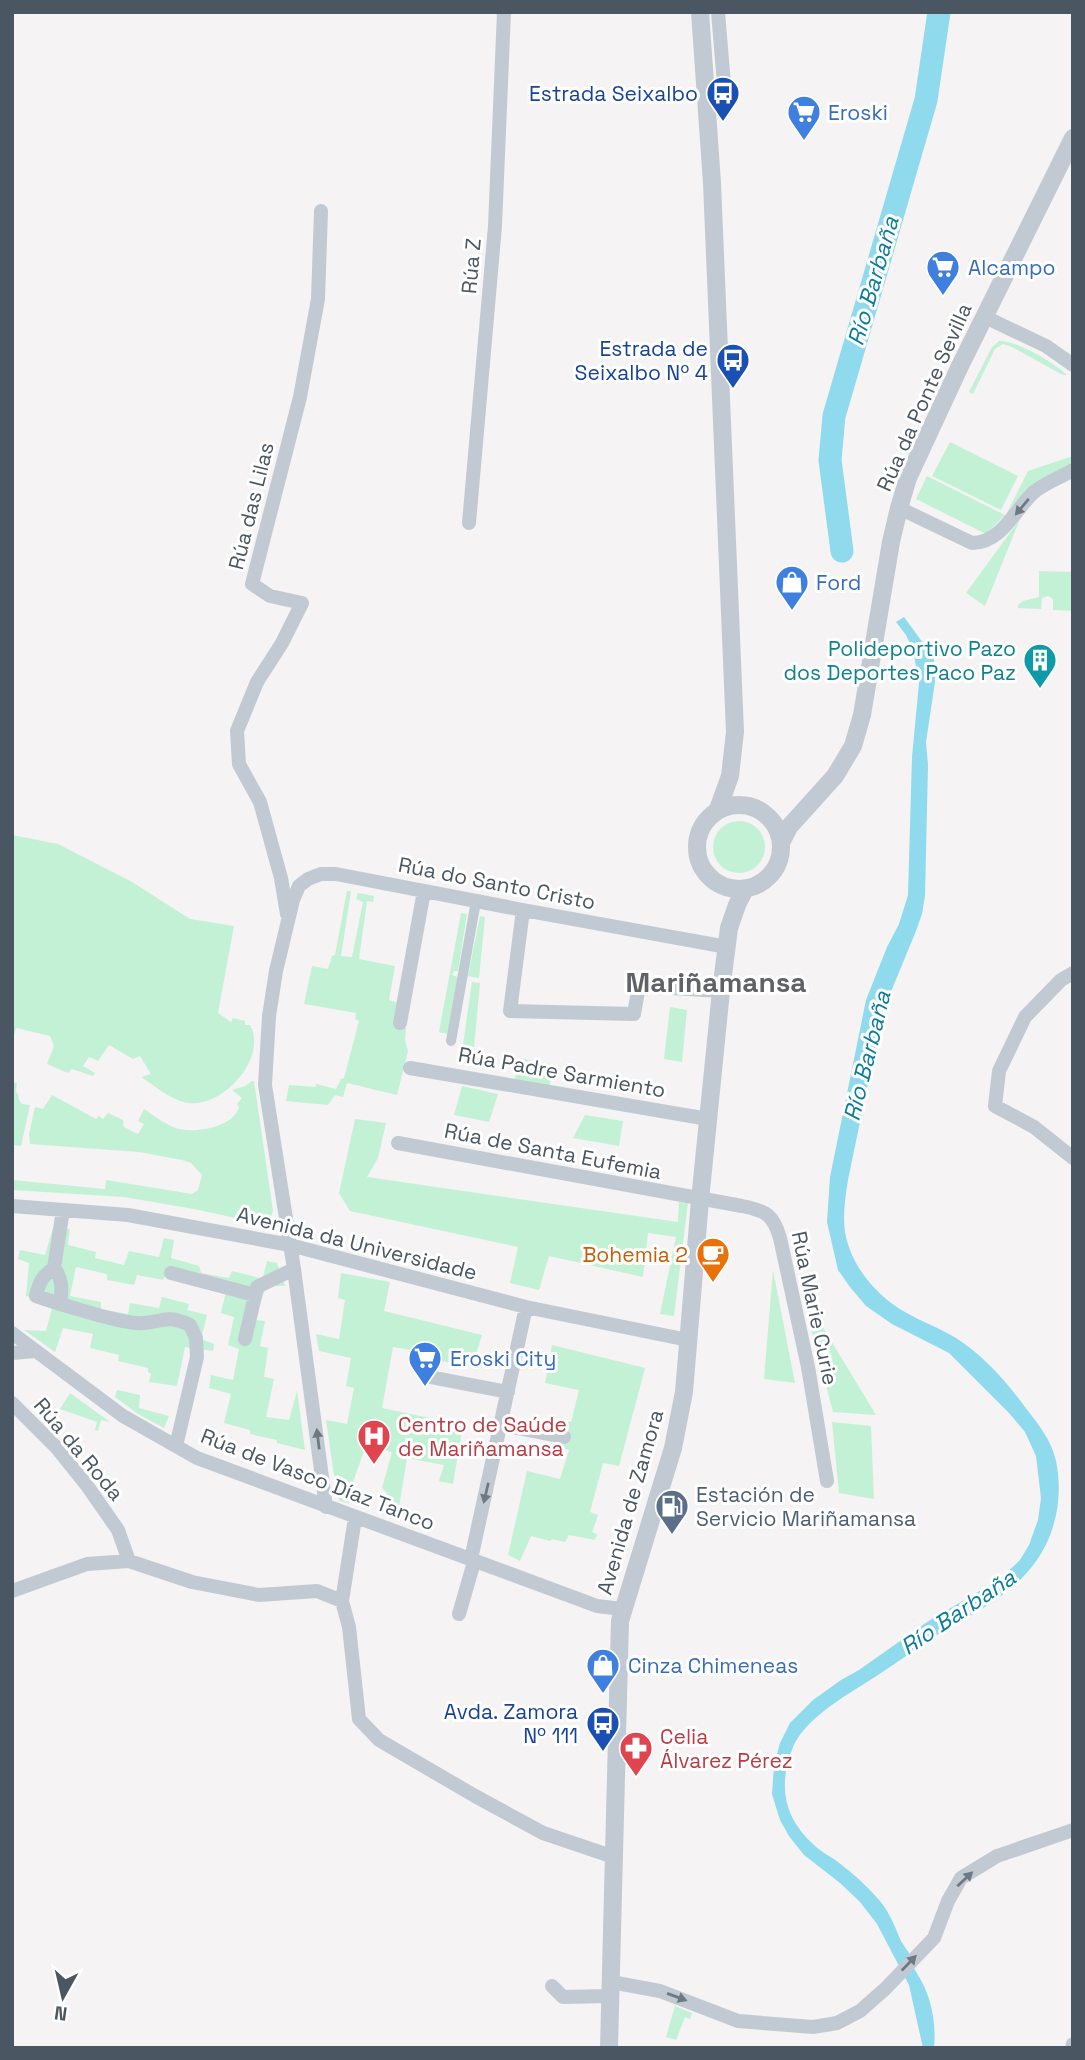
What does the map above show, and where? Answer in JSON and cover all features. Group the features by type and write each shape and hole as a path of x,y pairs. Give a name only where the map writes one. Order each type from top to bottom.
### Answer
{"street":[{"name":"Rúa Z","path":"469,523 495,226 504,12"},
{"path":"700,12 707,103 735,745 741,790 750,806"},
{"path":"707,103 716,99 724,84 719,12"},
{"name":"Rúa da Ponte Sevilla","path":"781,843 789,827 841,767 858,731 899,508 908,478 1073,138"},
{"name":"Rúa das Lilas","path":"288,922 281,878 260,802 239,764 237,732 257,682 282,643 302,603 270,596 252,584 300,397 318,299 321,211"},
{"path":"985,317 1046,346 1073,365"},
{"path":"899,508 972,543 982,543 1003,529 1035,491 1073,470"},
{"name":"Avenida de Zamora","path":"729,928 724,899 716,883 701,864 697,849 702,827 718,809 728,784 735,745"},
{"name":"Rúa da Ponte Sevilla","path":"770,819 811,802"},
{"path":"716,883 727,888 745,889 765,881 780,857 781,843 777,830 761,811 750,806 734,805 718,809"},
{"name":"Rúa do Santo Cristo","path":"326,1507 294,1269 265,1085 272,993 293,900 299,886 321,874 336,874 727,947"},
{"name":"Avenida de Zamora","path":"609,2048 619,1638 622,1609 652,1520 679,1423 721,991 729,928 745,889"},
{"path":"400,1023 424,891"},
{"path":"451,1041 476,901"},
{"path":"523,911 510,1011 634,1014 639,986 721,991"},
{"path":"1073,973 1061,979 1026,1017 999,1071 995,1107 1034,1127 1073,1158"},
{"name":"Rúa Padre Sarmiento","path":"410,1068 708,1119"},
{"name":"Rúa de Santa Eufemia","path":"398,1143 700,1200"},
{"name":"Rúa Marie Curie","path":"700,1200 761,1211 776,1223 807,1367 827,1481"},
{"name":"Avenida da Universidade","path":"12,1206 128,1215 290,1245 526,1307 688,1340"},
{"path":"63,1210 54,1268 43,1275 36,1296 137,1323 165,1318 178,1319 190,1325 196,1338 197,1357 176,1446"},
{"path":"54,1268 60,1275 60,1304"},
{"path":"245,1339 257,1287 294,1269"},
{"path":"171,1273 255,1295"},
{"path":"459,1614 473,1560 526,1307"},
{"name":"Rúa de Vasco Díaz Tanco","path":"12,1332 123,1416 197,1458 597,1605 622,1609"},
{"path":"12,1353 36,1351"},
{"path":"430,1377 508,1392"},
{"name":"Rúa da Roda","path":"12,1403 56,1447 88,1487 118,1530 129,1561"},
{"path":"502,1425 564,1437"},
{"path":"355,1518 342,1601 349,1628 359,1719 379,1740 543,1833 614,1857"},
{"path":"12,1591 87,1564 129,1561 192,1582 246,1593 259,1595 317,1591 342,1601"},
{"path":"552,1986 563,1997 610,1989 660,1991 738,2021 813,2027 837,2023 860,2011 885,1989 933,1938 961,1878 997,1856 1073,1830"}],"green space":[{"path":"999,341 1015,344 1035,353 1067,375 1003,344 995,349 973,394 969,392 992,347"},
{"path":"950,442 1018,476 1001,510 932,476"},
{"path":"1073,456 1073,462 1033,487 1007,513 1028,471"},
{"path":"927,476 1005,515 986,534 916,499"},
{"path":"1020,519 985,606 966,593"},
{"path":"1039,571 1073,572 1073,611 1053,610 1053,599 1048,596 1042,598 1041,609 1018,608 1023,601 1039,597"},
{"path":"739,821 758,828 765,847 758,866 739,873 720,866 713,847 720,828"},
{"path":"12,835 58,844 132,882 190,919 234,926 218,1013 231,1022 233,1018 245,1021 245,1025 250,1025 254,1038 248,1065 228,1089 202,1102 183,1102 141,1077 151,1074 140,1056 133,1059 109,1045 98,1061 89,1057 83,1066 95,1073 93,1076 72,1069 68,1073 47,1064 54,1046 50,1036 16,1028 12,1036"},
{"path":"347,891 351,891 341,956 352,957 363,902 356,899 358,893 374,896 373,902 367,901 359,959 395,966 389,1000 401,1004 396,1027 406,1028 408,1051 397,1095 347,1083 343,1097 335,1095 328,1105 286,1101 289,1085 316,1087 316,1084 336,1089 344,1078 359,1021 355,1019 356,1013 304,1004 312,966 328,969 332,956 335,955"},
{"path":"461,913 467,914 458,971 454,971 452,975 458,977 447,1034 439,1032"},
{"path":"480,916 485,917 479,978 468,976"},
{"path":"472,982 480,983 474,1047 463,1045"},
{"path":"670,1007 687,1010 682,1062 664,1059"},
{"path":"518,1058 555,1065 549,1087 515,1079"},
{"path":"252,1081 273,1211 269,1221 263,1224 124,1197 12,1190 12,1180 105,1189 106,1180 192,1194 198,1190 202,1175 191,1163 182,1160 139,1152 30,1144 29,1134 35,1107 43,1109 52,1095 96,1119 99,1116 103,1119 108,1113 123,1120 124,1127 138,1134 144,1124 138,1121 144,1109 173,1127 200,1130 221,1125 229,1120 235,1114 239,1107 237,1104 242,1098 232,1090"},
{"path":"12,1082 17,1083 16,1092 22,1104 30,1105 21,1146 12,1145"},
{"path":"462,1086 498,1094 489,1122 454,1115"},
{"path":"585,1115 623,1121 619,1146 573,1138"},
{"path":"355,1119 386,1123 378,1158 367,1177 678,1222 679,1202 688,1203 674,1316 660,1314 676,1237 648,1233 643,1277 549,1256 539,1290 510,1283 518,1247 350,1211 339,1193"},
{"path":"53,1228 70,1229 68,1245 96,1252 95,1258 124,1265 129,1251 159,1257 164,1238 174,1240 171,1258 199,1266 201,1273 229,1278 232,1271 260,1278 263,1277 267,1261 277,1263 285,1286 266,1286 255,1320 265,1321 260,1346 268,1348 264,1377 274,1379 266,1417 289,1420 297,1391 305,1450 250,1434 250,1430 224,1423 231,1394 209,1388 211,1375 233,1380 239,1349 228,1345 234,1317 221,1313 226,1292 168,1270 163,1280 137,1275 134,1285 107,1280 107,1274 76,1267 70,1296 101,1302 101,1309 128,1314 130,1303 159,1308 162,1297 189,1304 187,1310 207,1315 201,1339 214,1344 213,1351 185,1347 177,1386 149,1382 151,1374 148,1368 118,1361 119,1355 90,1348 93,1334 63,1328 55,1352 24,1330 46,1331 53,1304 26,1296 29,1263 18,1259 20,1250 45,1255"},
{"path":"773,1270 795,1383 764,1379"},
{"path":"341,1273 390,1282 384,1311 482,1335 472,1367 423,1357 423,1352 393,1347 382,1408 463,1425 453,1484 439,1481 444,1465 407,1458 397,1519 381,1514 387,1493 382,1488 392,1452 366,1445 352,1485 357,1487 353,1504 340,1501 337,1496 326,1420 347,1424 354,1388 346,1386 351,1358 319,1351 316,1334 339,1339 345,1300 338,1298"},
{"path":"801,1291 876,1415 833,1412"},
{"path":"552,1345 645,1368 619,1466 603,1463 590,1512 598,1515 592,1532 597,1534 595,1540 569,1535 565,1542 531,1536 520,1561 508,1555 527,1471 560,1479 569,1450 558,1446 562,1421 571,1422 579,1390 545,1383"},
{"path":"117,1390 140,1395 139,1408 169,1416 164,1428 115,1397"},
{"path":"70,1393 110,1422 101,1420 98,1431 95,1430 97,1422 60,1409"},
{"path":"832,1422 871,1426 874,1499 839,1493"},
{"path":"675,2006 692,2013 690,2019 685,2017 676,2040 666,2037"}],"water":[{"path":"904,617 934,658 935,682 926,742 928,765 925,896 916,931 883,1011 848,1180 844,1216 846,1237 854,1260 876,1290 895,1306 966,1345 985,1360 1010,1388 1051,1446 1056,1461 1059,1494 1048,1541 1019,1581 988,1605 932,1638 820,1714 804,1730 793,1747 788,1761 785,1787 790,1812 804,1834 860,1880 889,1915 930,2001 935,2032 934,2048 923,2048 909,1985 877,1924 860,1902 840,1883 804,1855 780,1820 772,1794 774,1765 780,1743 790,1723 813,1700 841,1680 927,1622 1000,1579 1020,1560 1029,1545 1038,1520 1041,1498 1036,1456 1025,1432 949,1353 892,1324 866,1306 838,1270 827,1222 830,1177 866,1000 899,924 908,895 912,757 919,683 913,650 896,622"}],"waterway":[{"name":"Río Barbaña","path":"842,551 830,460 834,416 926,100 939,12"}],"place":[{"name":"Estrada Seixalbo","path":"723,123"},
{"name":"Eroski","path":"804,142"},
{"name":"Alcampo","path":"943,297"},
{"name":"Estrada de Seixalbo Nº 4","path":"733,390"},
{"name":"Ford","path":"792,612"},
{"name":"Polideportivo Pazo dos Deportes Paco Paz","path":"1040,690"},
{"name":"Bohemia 2","path":"713,1284"},
{"name":"Eroski City","path":"425,1388"},
{"name":"Centro de Saúde de Mariñamansa","path":"374,1466"},
{"name":"Estación de Servicio Mariñamansa","path":"672,1536"},
{"name":"Cinza Chimeneas","path":"603,1695"},
{"name":"Avda. Zamora Nº 111","path":"603,1753"},
{"name":"Celia Álvarez Pérez","path":"636,1778"}],"district":[{"name":"Mariñamansa","path":"716,982"}]}
